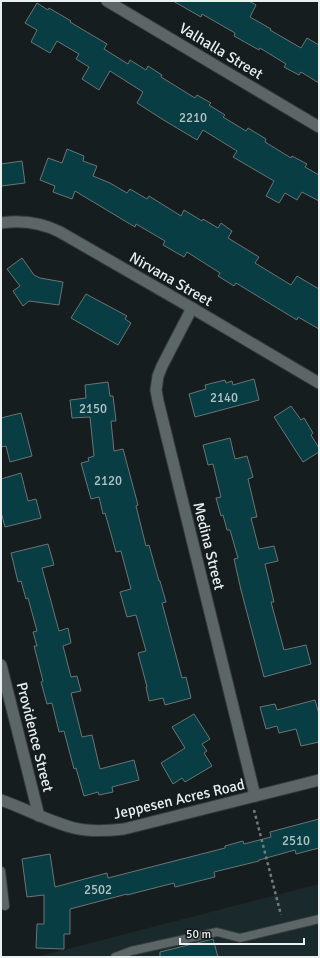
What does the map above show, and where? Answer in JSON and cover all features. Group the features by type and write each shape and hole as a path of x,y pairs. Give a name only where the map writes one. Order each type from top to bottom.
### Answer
{"street":[{"name":"Valhalla Street","path":"107,1 319,127"},
{"name":"Nirvana Street","path":"1,223 33,223 51,228 192,308 319,383"},
{"name":"Medina Street","path":"192,308 160,371 156,390 253,797"},
{"name":"Providence Street","path":"1,665 39,816"},
{"name":"Jeppesen Acres Road","path":"1,800 66,826 83,830 118,830 319,780"}],"lane":[{"path":"1,871 5,906"},
{"path":"115,957 217,932 240,938 319,919"}],"path":[{"path":"253,797 284,928"}],"shaded area":[{"path":"319,884 319,957 36,957"}],"building":[{"path":"173,1 249,1 256,5 250,17 271,29 270,30 301,48 307,38 319,45 319,83 301,72 299,75 284,67 286,64 260,48 259,50 234,36 235,33 202,14 201,17"},
{"path":"37,3 48,10 49,8 107,44 104,49 128,64 130,60 146,70 148,66 162,75 161,77 195,98 197,95 211,103 209,105 225,115 223,117 246,131 248,128 266,139 265,142 291,158 292,156 307,164 305,167 319,175 319,201 302,192 297,200 285,193 279,203 266,196 274,181 233,157 237,151 203,130 197,140 162,119 137,103 143,92 110,71 99,90 82,79 89,67 76,59 79,54 57,41 50,53 31,42 37,30 25,23"},
{"path":"67,149 84,156 83,161 97,166 93,176 110,183 127,193 130,189 147,199 149,196 181,216 184,210 202,221 203,219 218,228 221,223 232,231 228,238 259,257 255,263 291,285 297,276 319,289 319,329 298,317 297,320 236,283 234,286 218,276 220,273 187,252 184,257 163,245 165,241 136,224 135,227 75,191 72,199 53,192 55,186 40,180 48,158 62,163"},
{"path":"22,161 25,183 1,186 1,164"},
{"path":"22,258 34,275 40,278 63,282 59,305 29,301 23,306 13,291 20,286 7,269"},
{"path":"86,294 127,316 125,319 131,323 118,345 71,318"},
{"path":"254,379 259,400 195,417 189,394 206,389 205,385 225,380 226,383 232,381 233,385"},
{"path":"108,382 110,396 113,396 116,421 111,421 114,451 123,449 138,505 136,506 146,546 149,545 166,602 162,603 182,678 186,677 191,698 165,705 163,698 149,701 138,653 146,651 136,615 127,617 120,592 131,589 121,551 116,552 99,497 91,499 81,463 89,461 88,458 94,456 90,417 72,418 70,400 86,398 85,385"},
{"path":"291,406 301,420 304,418 313,433 311,435 319,448 319,452 303,462 274,417"},
{"path":"21,413 32,456 10,462 6,446 1,447 1,418"},
{"path":"230,438 235,459 247,456 253,477 248,479 257,517 251,518 259,549 274,546 278,561 265,564 274,602 271,602 284,650 306,645 311,664 264,677 234,559 238,558 230,530 227,530 216,498 221,497 213,464 208,465 203,445"},
{"path":"21,473 28,501 36,499 41,518 5,527 1,512 1,479"},
{"path":"48,544 54,565 42,568 59,631 68,628 71,643 63,646 71,677 77,676 81,691 71,693 82,737 92,735 100,769 134,760 139,780 112,787 113,792 99,795 98,792 84,796 76,768 74,769 64,731 59,732 52,703 47,704 41,682 43,681 34,646 37,646 33,632 37,631 28,598 26,599 21,581 18,582 11,553"},
{"path":"315,700 319,714 319,742 301,746 296,729 279,733 277,726 266,729 260,707 275,704 277,710"},
{"path":"194,714 210,739 202,744 207,751 204,753 212,766 185,782 182,778 173,784 161,763 185,748 172,727"},
{"path":"319,819 319,848 296,854 295,850 214,872 215,877 175,887 174,883 70,909 70,934 64,934 64,949 36,948 37,924 44,924 44,895 27,897 22,859 50,854 55,887 107,873 108,878 225,848 225,846 243,841 244,844 271,837 270,832"},
{"path":"213,939 218,957 160,957 160,952"}]}
